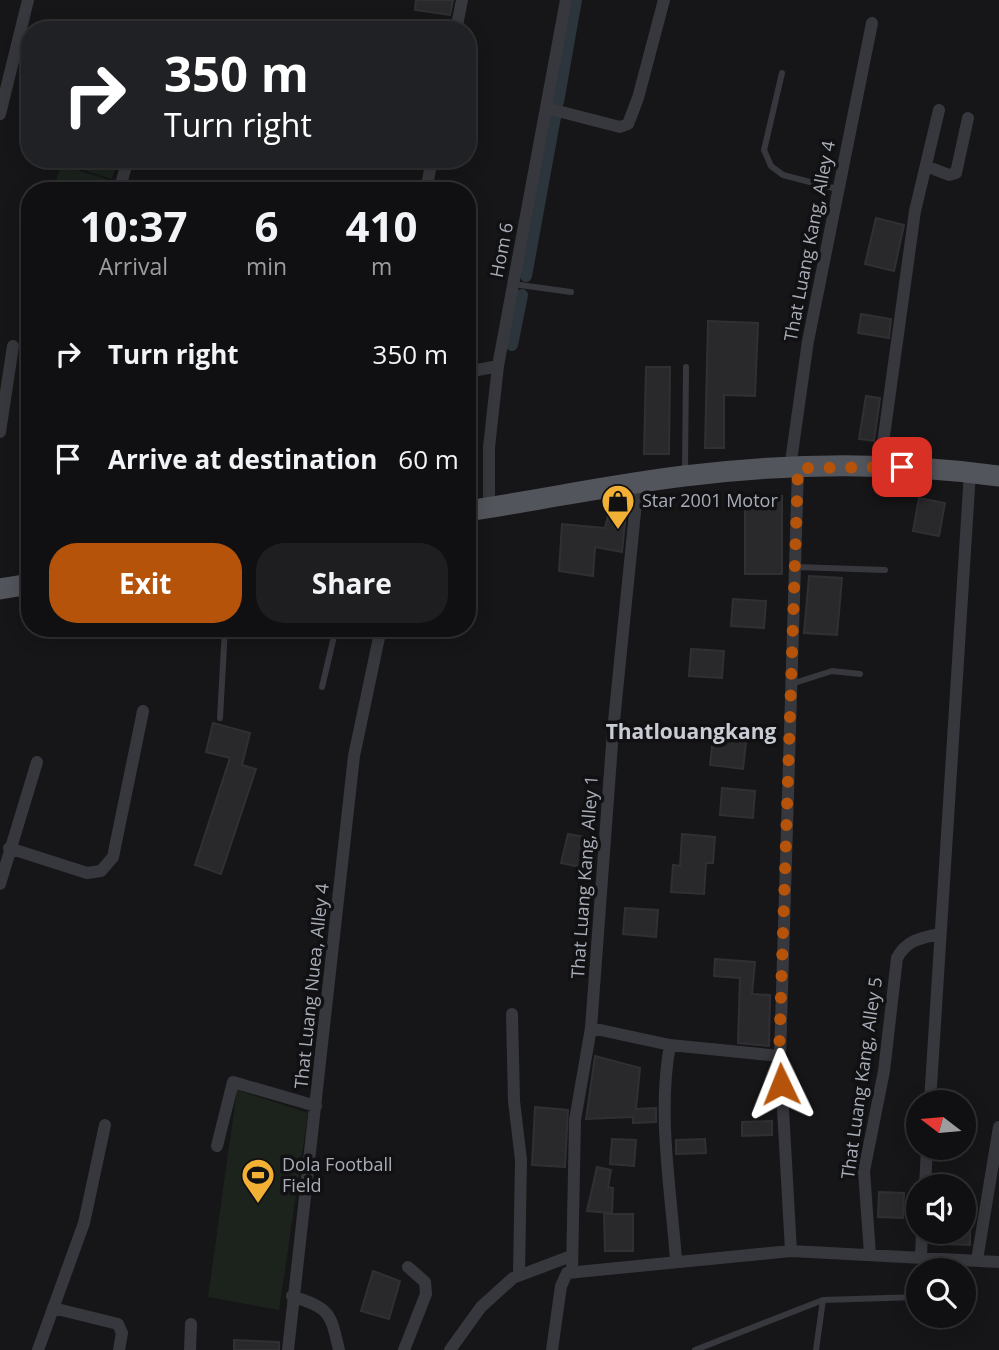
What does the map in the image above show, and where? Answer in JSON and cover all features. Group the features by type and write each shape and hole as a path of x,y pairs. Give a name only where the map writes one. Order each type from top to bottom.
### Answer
{"main road":[{"path":"476,510 685,476 794,468 880,465 999,477"},
{"path":"0,589 21,586"}],"street":[{"path":"23,21 28,0"},
{"path":"458,21 462,0"},
{"name":"Hom 6","path":"489,508 489,447 498,366 566,0"},
{"path":"546,108 620,127 628,124 638,99 664,0"},
{"name":"That Luang Kang, Alley 4","path":"791,1251 779,1056 794,567 794,468 806,354 872,23"},
{"path":"0,114 21,28"},
{"path":"880,465 915,211 939,110"},
{"path":"926,166 949,175 956,173 968,118"},
{"path":"0,432 13,346"},
{"path":"476,370 498,366"},
{"path":"930,1090 970,472"},
{"name":"That Luang Kang, Alley 1","path":"572,1272 575,1120 591,1028 613,731 638,483"},
{"name":"That Luang Nuea, Alley 4","path":"288,1350 354,756 379,637"},
{"path":"9,848 87,873 101,871 113,857 143,711"},
{"path":"0,884 37,762"},
{"name":"That Luang Kang, Alley 5","path":"870,1254 864,1171 884,1071 897,958 903,947 912,940 939,934"},
{"path":"512,1014 514,1101 521,1160 519,1273"},
{"path":"591,1028 670,1045 779,1056"},
{"path":"670,1045 665,1078 676,1260"},
{"path":"217,1146 233,1082 316,1105"},
{"path":"38,1350 84,1223 105,1125"},
{"path":"999,1127 977,1260 999,1262"},
{"path":"552,1350 562,1280 567,1273 676,1260 791,1251 906,1258"},
{"path":"450,1350 481,1307 519,1273 571,1256"},
{"path":"404,1350 426,1294 425,1282 408,1267"},
{"path":"292,1296 323,1307 332,1317 339,1350"},
{"path":"53,1308 118,1324 122,1333 119,1350"},
{"path":"190,1350 191,1324"}],"lane":[{"path":"782,74 764,150 771,166 783,176 837,189"},
{"path":"513,284 570,292"},
{"path":"685,476 686,367"},
{"path":"794,567 885,570"},
{"path":"220,718 224,637"},
{"path":"322,687 334,637"},
{"path":"791,684 832,671 860,674"},
{"path":"695,1350 823,1300 906,1297"},
{"path":"816,1350 823,1300"}],"shaded area":[{"path":"60,168 71,168 112,181 112,182 56,182"},
{"path":"77,168 115,168 112,179"},
{"name":"Dola Football Field","path":"237,1090 308,1113 279,1310 208,1297"}],"building":[{"path":"416,0 453,0 450,15 415,10"},
{"path":"876,218 904,225 894,271 865,264"},
{"path":"861,314 891,319 889,338 858,333"},
{"path":"708,321 758,323 755,396 724,395 724,448 705,448"},
{"path":"646,367 670,367 669,454 644,454"},
{"path":"866,396 880,398 874,441 859,439"},
{"path":"745,496 782,496 782,574 745,574"},
{"path":"919,498 945,503 939,536 913,531"},
{"path":"610,508 626,512 622,552 595,547 593,576 559,571 562,524 605,528"},
{"path":"809,576 842,578 837,635 804,633"},
{"path":"733,599 766,601 764,628 731,626"},
{"path":"691,649 724,651 722,678 689,676"},
{"path":"213,723 250,733 242,765 256,769 221,874 195,865 230,758 206,752"},
{"path":"713,738 746,742 743,769 710,765"},
{"path":"722,788 755,791 753,818 720,815"},
{"path":"568,834 596,839 594,870 561,863"},
{"path":"682,834 715,837 713,863 706,863 704,894 671,892 673,865 680,866"},
{"path":"625,908 658,910 656,937 623,934"},
{"path":"715,959 755,962 752,994 770,995 769,1046 738,1043 740,978 714,976"},
{"path":"595,1056 640,1068 636,1109 656,1108 656,1122 633,1123 633,1117 586,1119"},
{"path":"535,1107 568,1110 565,1167 532,1165"},
{"path":"772,1121 772,1135 742,1136 742,1122"},
{"path":"612,1139 636,1140 634,1166 610,1164"},
{"path":"705,1139 706,1153 676,1154 676,1140"},
{"path":"597,1167 611,1170 608,1187 613,1188 612,1213 587,1211"},
{"path":"879,1192 904,1193 903,1218 878,1217"},
{"path":"604,1214 633,1214 633,1251 605,1251"},
{"path":"373,1271 400,1281 389,1319 361,1311"},
{"path":"234,1340 279,1342 279,1350 234,1350"}],"waterway":[{"path":"558,102 576,0"},
{"path":"526,276 555,117"},
{"path":"512,345 522,295"}],"place":[{"name":"Star 2001 Motor","path":"618,531"},
{"name":"Dola Football Field","path":"258,1205"}],"district":[{"name":"Thatlouangkang","path":"691,732"}],"route":[{"path":"781,1084 779,1056 798,468 880,465 902,467"}]}
